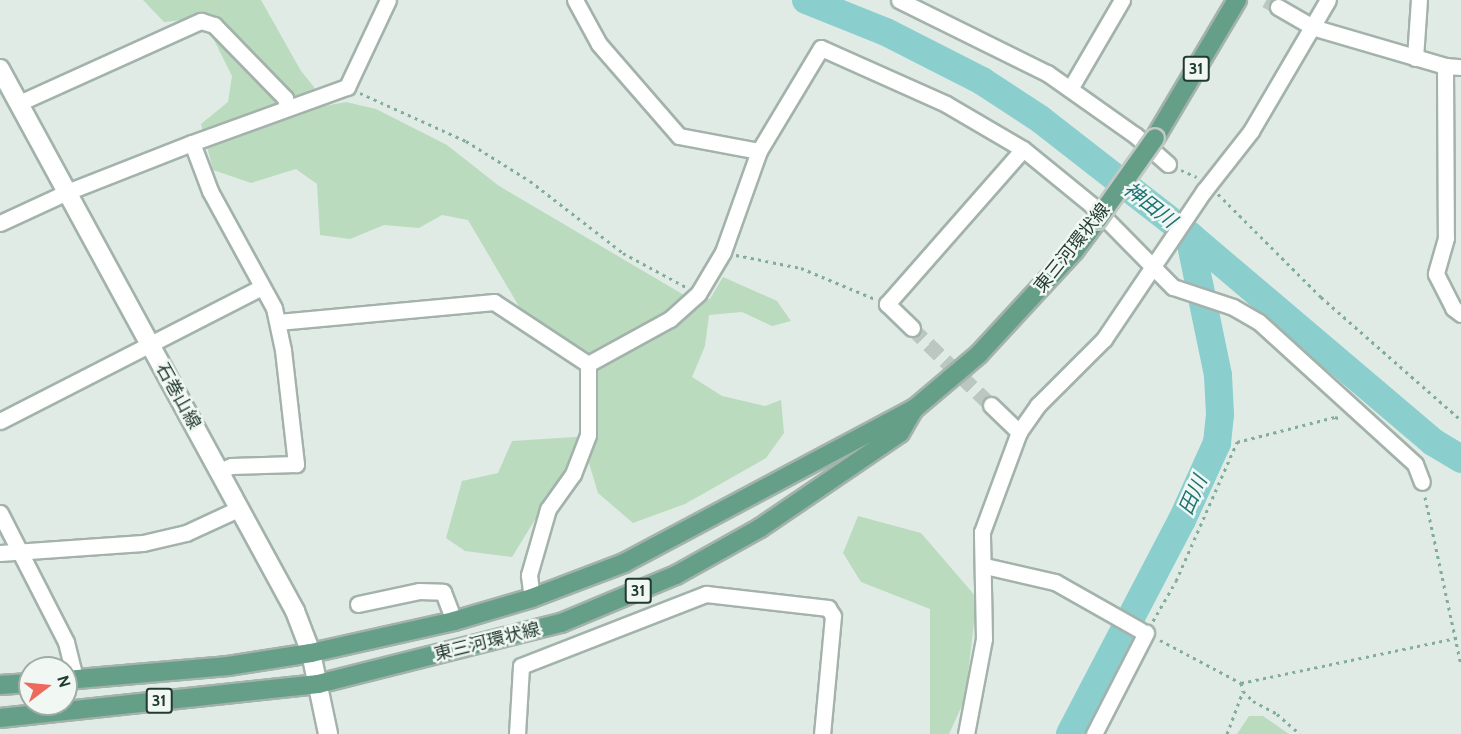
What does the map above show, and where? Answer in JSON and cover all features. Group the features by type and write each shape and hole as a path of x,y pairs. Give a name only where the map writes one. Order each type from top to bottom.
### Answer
{"main road":[{"name":"東三河環状線","path":"78,679 228,666 311,653 454,621 532,598 624,562 914,409 979,354 1074,251 1155,138 1237,0"},
{"name":"石巻山線","path":"0,69 295,611 311,653 328,734"},
{"name":"東三河環状線","path":"0,718 318,684 561,623 676,575 811,496 900,433 914,409"},
{"path":"0,685 18,684"}],"street":[{"path":"0,224 67,192 286,106 347,87 388,0"},
{"path":"575,0 599,44 679,136 759,150"},
{"path":"899,0 1005,51 1070,89 1135,135 1168,164"},
{"path":"1070,89 1122,0"},
{"path":"966,734 984,639 985,566 982,532 1018,432 1038,405 1104,339 1206,187 1251,131 1328,0"},
{"path":"1415,58 1419,0"},
{"path":"1278,7 1312,27 1415,58 1445,66 1461,67"},
{"path":"19,104 201,21 214,25 285,98 286,106"},
{"path":"588,364 670,320 698,294 723,252 759,150 821,48 946,104 1023,148 1093,206 1173,287 1217,301 1259,321 1415,464 1422,482"},
{"path":"1445,66 1446,238 1436,274 1453,308 1461,314"},
{"path":"192,143 210,191 262,287 278,322 296,464 231,466 220,471"},
{"path":"912,328 887,304 1023,148"},
{"path":"0,422 262,287"},
{"path":"278,322 494,302 588,364"},
{"path":"532,598 529,576 548,509 573,474 588,435 588,364"},
{"path":"991,405 1018,432"},
{"path":"0,553 143,543 186,533 238,508"},
{"path":"0,513 66,642 68,656"},
{"path":"985,566 1055,582 1143,631 1094,734"},
{"path":"358,604 419,591 443,592 454,621"},
{"path":"517,734 521,666 706,594 828,608 833,616 822,734"}],"path":[{"path":"347,87 466,141 530,181 623,253 698,294"},
{"path":"1168,164 1206,187 1321,297 1461,420"},
{"path":"723,252 801,268 887,304"},
{"path":"1343,420 1335,417 1237,442 1176,580 1143,631 1241,683 1461,637"},
{"path":"1422,482 1461,665"},
{"path":"1227,734 1243,691 1241,683"},
{"path":"1243,691 1300,734"}],"green space":[{"path":"143,0 261,0 301,71 314,87 319,107 346,102 376,109 447,145 499,186 684,295 710,299 723,277 777,301 791,321 772,326 742,312 709,315 705,346 692,377 722,396 765,406 781,400 784,433 766,458 685,504 633,523 598,493 589,463 573,458 512,557 465,551 446,538 462,481 498,473 512,441 591,436 581,353 527,320 468,220 442,215 419,228 384,225 350,239 320,235 317,184 296,169 251,183 213,170 201,124 228,102 232,76 203,18 164,22"},
{"path":"858,516 921,533 977,598 965,699 949,734 930,734 930,609 861,582 843,553"},
{"path":"1249,716 1263,716 1289,734 1237,734"}],"waterway":[{"name":"神田川","path":"806,0 886,32 982,81 1040,119 1189,235 1433,442 1461,459"},
{"name":"田川","path":"1070,734 1182,520 1217,443 1220,414 1218,375 1189,235"}],"tunnel":[{"path":"1266,0 1278,7"},
{"path":"912,328 991,405"}]}
